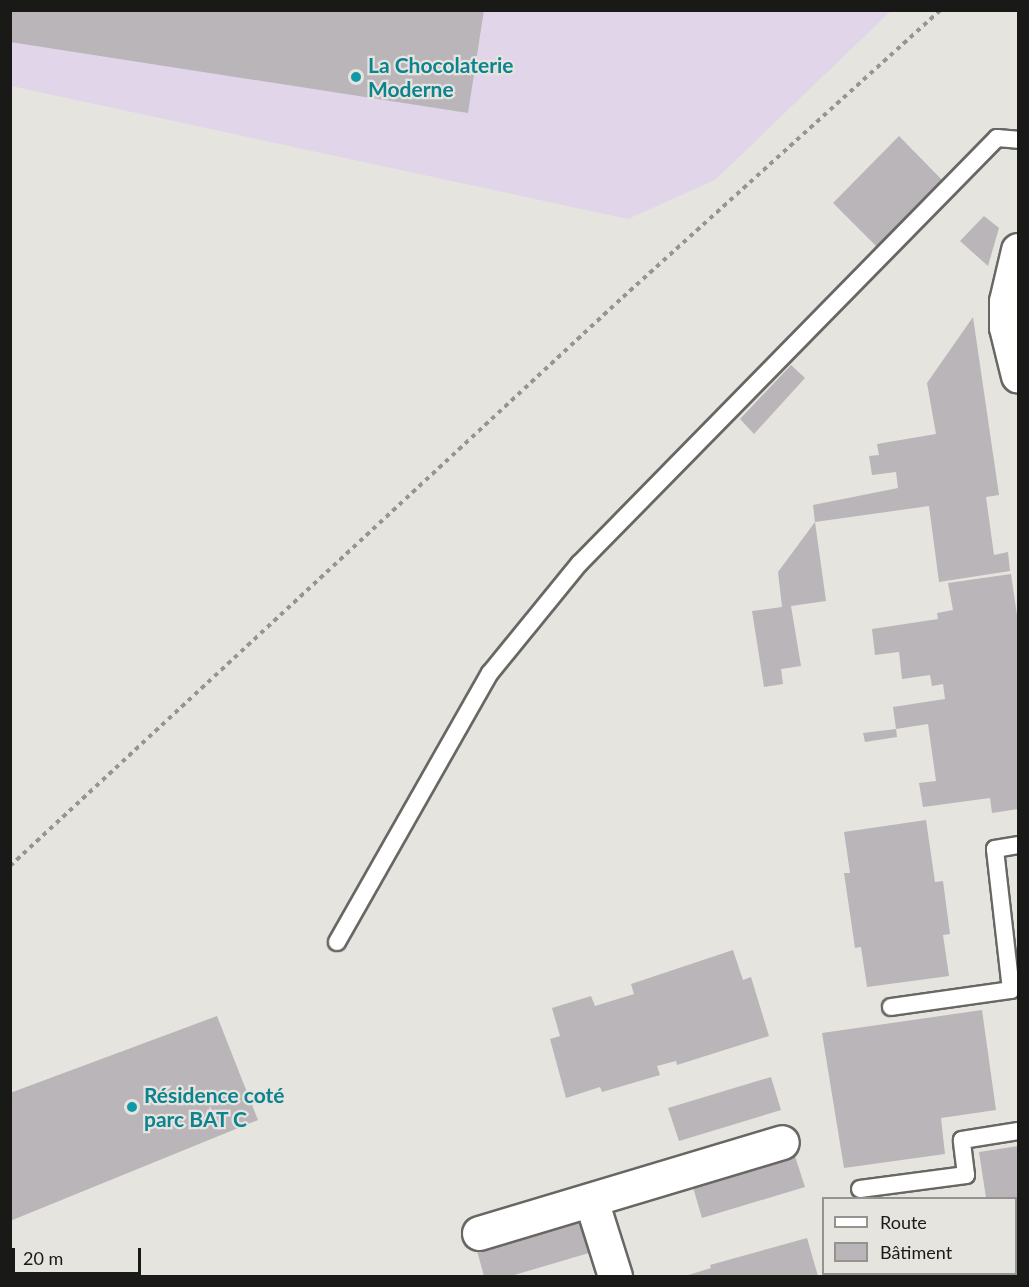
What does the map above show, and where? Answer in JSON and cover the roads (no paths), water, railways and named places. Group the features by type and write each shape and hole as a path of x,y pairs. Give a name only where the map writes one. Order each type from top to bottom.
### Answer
{"street":[{"path":"1018,250 1006,301 1006,327 1018,375"},
{"path":"479,1233 782,1142"},
{"path":"591,1200 615,1276"}],"lane":[{"path":"337,942 490,672 579,564 997,138 1018,140"},
{"path":"891,1007 1011,990 995,849 1018,845"},
{"path":"860,1189 966,1175 962,1140 1018,1131"}],"place":[{"name":"La Chocolaterie Moderne","path":"356,77"},
{"name":"Résidence coté parc BAT C","path":"132,1107"}]}
